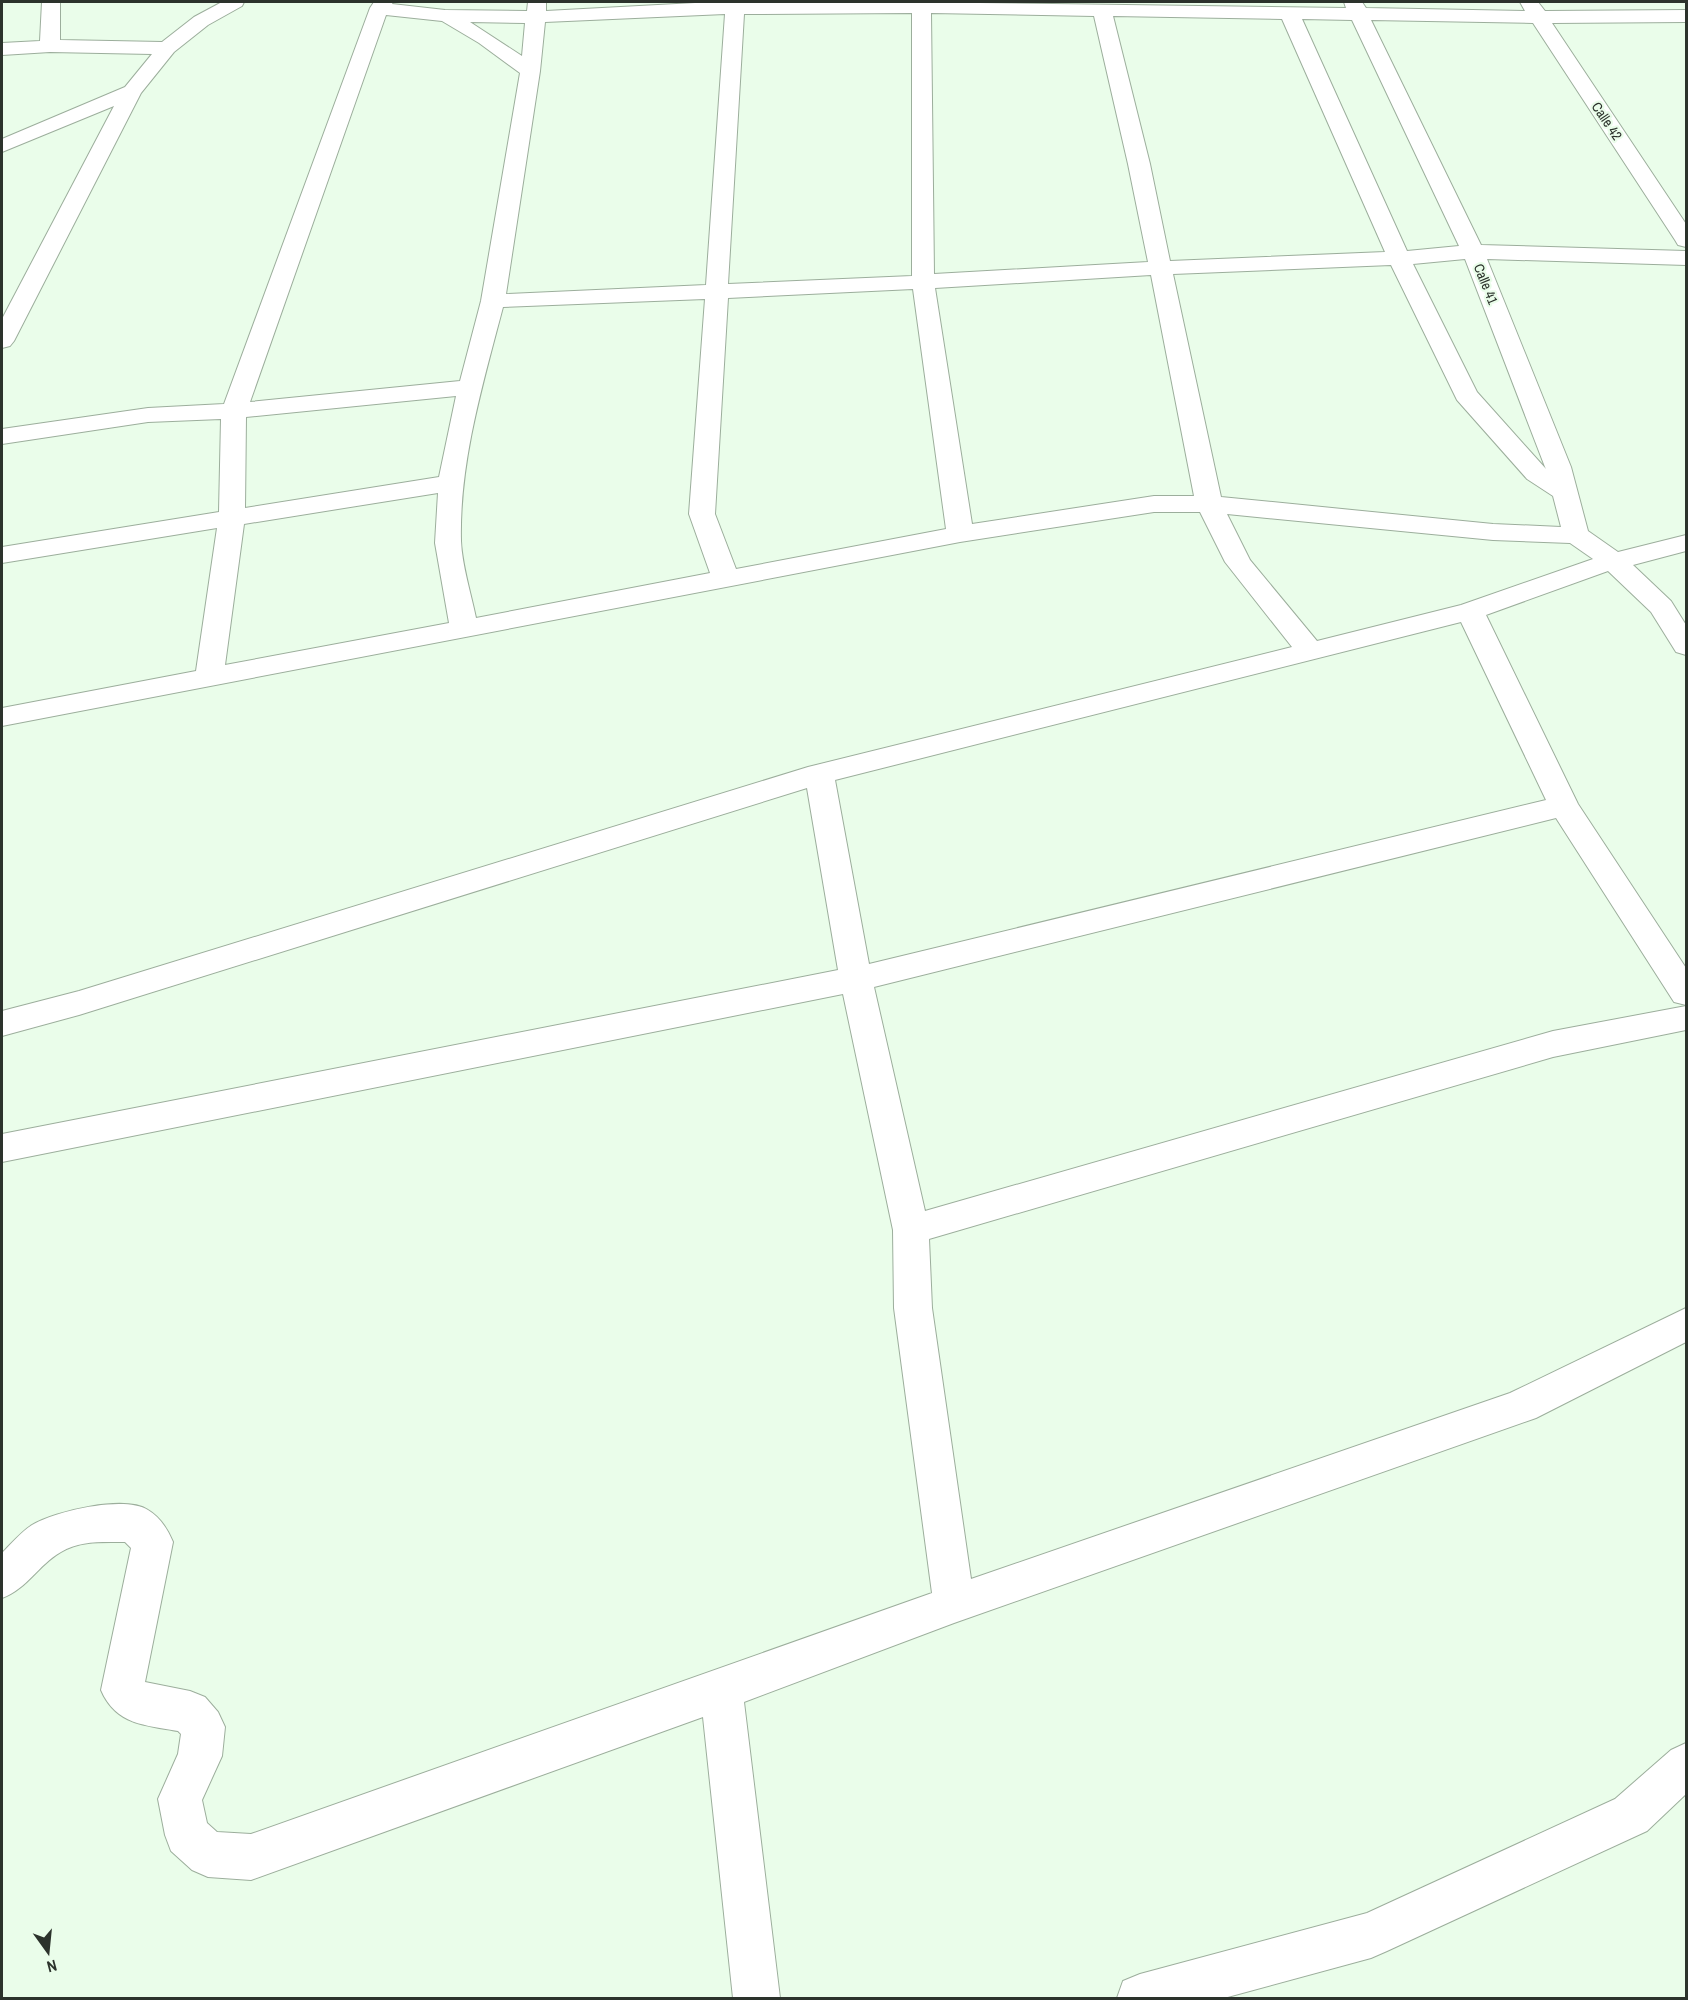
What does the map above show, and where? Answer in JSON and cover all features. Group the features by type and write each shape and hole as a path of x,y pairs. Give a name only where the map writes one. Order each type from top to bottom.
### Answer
{"street":[{"path":"50,46 51,2"},
{"path":"2,341 132,91 167,48 201,21 234,2"},
{"path":"210,678 232,517 234,411 382,4 445,16 536,9 695,5 735,9 875,5 921,8 1063,5 1102,9 1246,6 1289,12 1356,7 1533,9 1686,16"},
{"name":"Calle 41","path":"1356,7 1473,252 1558,467 1576,535"},
{"path":"921,8 923,282 960,534"},
{"path":"464,629 448,543 451,483 470,387 493,301 530,71 536,9"},
{"path":"726,579 702,514 735,9"},
{"path":"1102,9 1139,164 1209,504 1238,562 1310,651"},
{"name":"Calle 42","path":"1533,9 1686,240"},
{"path":"1289,12 1399,258 1466,395 1536,474 1563,491"},
{"path":"445,16 486,39 530,71"},
{"path":"2,49 50,46 167,48"},
{"path":"2,146 132,91"},
{"path":"493,301 923,282 1160,268 1399,258 1473,252 1686,258"},
{"path":"2,436 148,415 234,411 470,387"},
{"path":"2,555 451,483"},
{"path":"2,717 960,534 1154,504 1209,504 1493,532 1576,535 1613,561 1661,607 1686,645"},
{"path":"2,1023 90,999 819,774 1470,610 1586,569 1686,543"},
{"path":"1470,610 1564,806 1686,993"},
{"path":"819,774 856,979 911,1230 913,1308 954,1604"},
{"path":"2,1148 856,979 1564,806"},
{"path":"911,1230 1552,1044 1686,1018"},
{"path":"2,1580 48,1538 88,1524 134,1523 153,1542 122,1690 138,1703 190,1712 203,1727 200,1756 180,1800 187,1835 208,1854 251,1857 721,1690 954,1604 1522,1406 1686,1324"},
{"path":"721,1690 757,1998"},
{"path":"1140,1998 1371,1935 1631,1815 1686,1765"}]}
